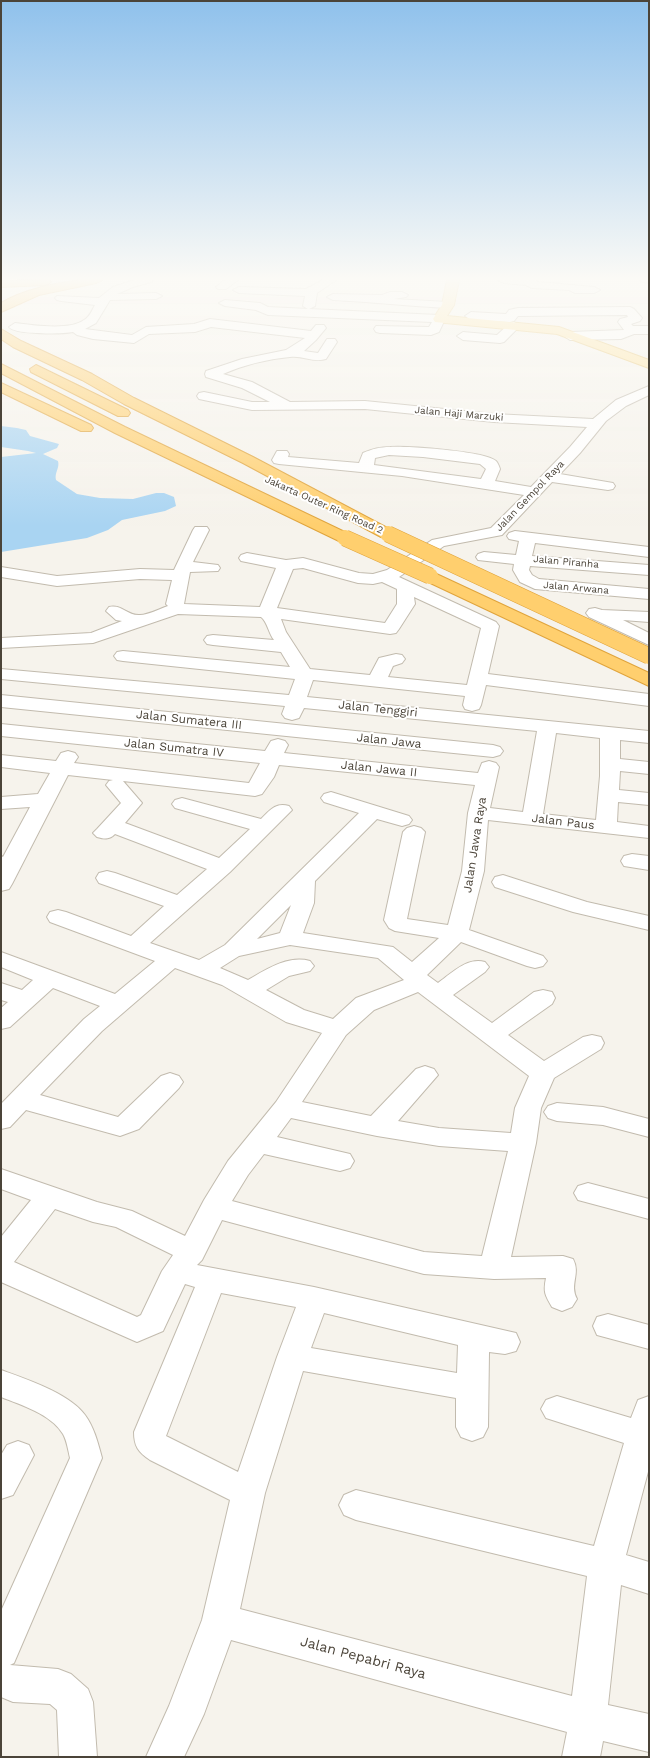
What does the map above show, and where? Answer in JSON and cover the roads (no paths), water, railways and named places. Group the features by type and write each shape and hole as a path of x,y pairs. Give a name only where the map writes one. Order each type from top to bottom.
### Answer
{"highway":[{"name":"Jakarta Outer Ring Road 2","path":"22,362 127,416 387,534 649,656"},
{"path":"55,362 87,377 128,401 248,460 387,534"},
{"name":"Jakarta Outer Ring Road 2","path":"1,368 120,430 325,529 649,680"},
{"path":"1,387 122,445 239,497 325,529"}],"street":[{"path":"247,362 211,374 247,385 288,406"},
{"name":"Jalan Gempol Raya","path":"248,558 287,559 311,564 358,578 373,579 393,574 438,543 496,532 591,433 596,423 621,403 649,390"},
{"name":"Jalan Haji Marzuki","path":"204,396 252,406 365,405 494,418 596,423"},
{"path":"366,468 368,456 371,453 382,450 398,450 484,460 491,464 493,468 487,484"},
{"path":"282,454 279,460 366,468 536,492"},
{"path":"552,474 575,474"},
{"path":"552,474 608,486"},
{"path":"178,609 175,604 182,571 202,530"},
{"path":"496,532 528,538 649,552"},
{"path":"523,559 528,538"},
{"name":"Jalan Piranha","path":"484,557 649,570"},
{"path":"265,612 287,559"},
{"name":"Jalan Arwana","path":"523,559 521,570 526,578 535,584 649,594"},
{"path":"1,572 57,581 212,568"},
{"path":"385,577 490,626 469,718"},
{"path":"1,643 79,640 93,638 178,609 265,612 390,629 406,604 405,586"},
{"path":"115,611 135,623"},
{"path":"265,612 272,617 277,632 305,676"},
{"path":"649,617 595,613 649,640"},
{"path":"1,884 5,864 63,768 76,738 107,683 123,656 135,640 135,623"},
{"path":"213,640 286,647"},
{"path":"123,656 305,676 377,681 476,685 649,700"},
{"path":"377,681 385,662 396,659"},
{"name":"Jalan Tenggiri","path":"1,674 469,718 649,737"},
{"path":"1,762 255,790 264,777 286,730 305,676"},
{"name":"Jalan Sumatera III","path":"1,701 286,730"},
{"name":"Jalan Jawa Raya","path":"457,933 473,871 478,813 487,780 499,721"},
{"path":"532,818 547,727"},
{"name":"Jalan Sumatra IV","path":"1,730 272,758"},
{"name":"Jalan Jawa","path":"286,730 492,750"},
{"path":"606,827 610,764 610,733"},
{"name":"Jalan Jawa II","path":"272,758 487,780"},
{"path":"610,764 649,768"},
{"path":"116,785 132,803 110,828 137,835 222,867"},
{"path":"608,794 649,799"},
{"path":"331,798 374,811 408,826 414,840 395,920 397,923 403,926 457,933 535,961"},
{"path":"1,803 44,800"},
{"path":"182,804 264,826"},
{"path":"134,945 222,867 282,810"},
{"path":"201,969 234,950 374,811"},
{"name":"Jalan Paus","path":"478,813 649,832"},
{"path":"107,878 180,904"},
{"path":"290,938 303,905 305,890 304,882"},
{"path":"503,882 581,907 649,923"},
{"path":"58,917 230,980 250,989 295,1016 337,1029"},
{"path":"424,984 457,933"},
{"path":"234,950 260,946 290,938 385,952 424,984 543,1073"},
{"path":"1,959 118,1004"},
{"path":"1,1120 93,1025 171,959"},
{"path":"250,989 282,970 302,966"},
{"path":"1,1269 137,1330 152,1324 214,1207 238,1168 285,1108 337,1029 365,1004 477,967"},
{"path":"1,1021 50,978"},
{"path":"1,991 25,1000"},
{"path":"492,1035 543,998"},
{"path":"494,1268 523,1143 528,1108 543,1073 592,1042"},
{"path":"377,1127 425,1075"},
{"path":"22,1098 47,1108 120,1127 130,1122 170,1082"},
{"path":"285,1108 377,1127 439,1137 523,1143"},
{"path":"557,1112 603,1116 649,1128"},
{"path":"258,1143 340,1162"},
{"path":"1,1179 93,1212 122,1218 212,1280 314,1300 474,1337 505,1342"},
{"path":"588,1193 649,1209"},
{"path":"1,1258 50,1196"},
{"path":"214,1207 424,1263 494,1268 563,1267 558,1291 562,1299"},
{"path":"212,1280 150,1432 150,1442 161,1450 248,1493"},
{"path":"165,1757 185,1714 220,1620 248,1493 292,1357 314,1300"},
{"path":"608,1326 649,1337"},
{"path":"472,1427 474,1337"},
{"path":"292,1357 472,1388"},
{"path":"1,1383 60,1410 73,1423 80,1436 86,1458 1,1651"},
{"path":"557,1409 646,1422 606,1565 588,1718 581,1757"},
{"path":"1,1486 18,1455"},
{"path":"356,1505 606,1565 649,1578"},
{"name":"Jalan Pepabri Raya","path":"220,1620 649,1733"},
{"path":"1,1679 13,1684 58,1687 75,1702 78,1757"}],"water":[{"path":"1,426 26,430 30,436 59,444 57,448 43,454 58,461 56,480 77,494 100,498 133,499 156,493 164,493 174,497 176,506 165,511 122,520 108,530 87,538 1,552 1,457 36,453 1,447"}]}
